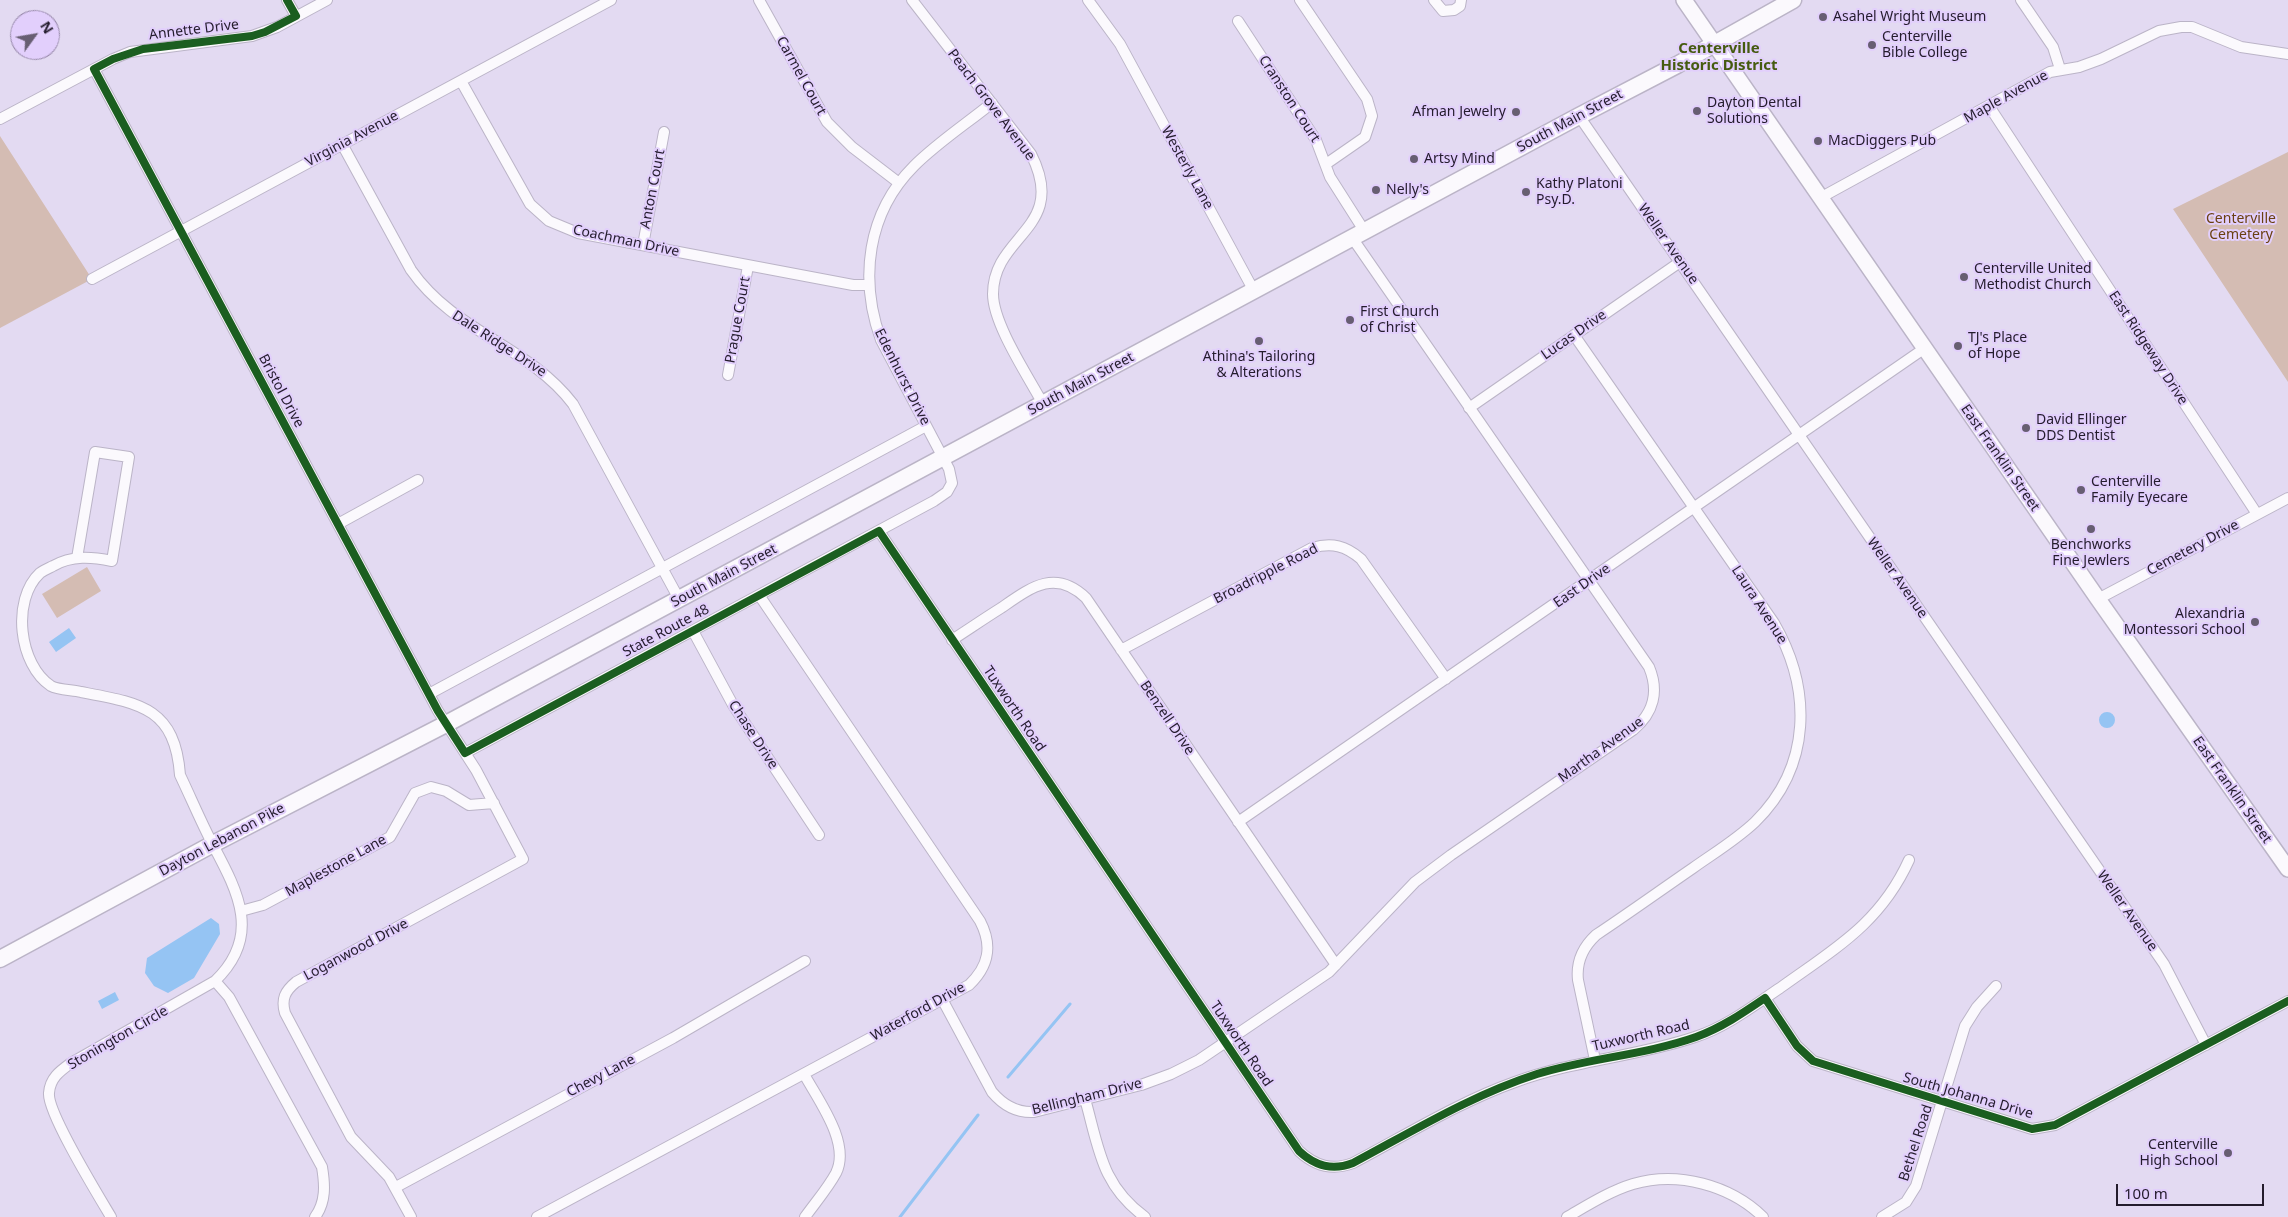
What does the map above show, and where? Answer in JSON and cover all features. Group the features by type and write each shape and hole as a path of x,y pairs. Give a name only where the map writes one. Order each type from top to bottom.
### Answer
{"main road":[{"name":"South Main Street","path":"446,724 1715,44 1793,0"},
{"name":"Dayton Lebanon Pike","path":"0,959 213,844 446,724"}],"street":[{"path":"287,0 296,16"},
{"name":"Annette Drive","path":"0,120 130,52 252,36 265,32 327,0"},
{"name":"Virginia Avenue","path":"92,279 461,81 595,4 611,0"},
{"name":"Carmel Court","path":"759,0 818,109 827,122 852,147 899,183"},
{"name":"Peach Grove Avenue","path":"912,0 1030,154 1040,178 1038,210 1025,233 1007,251 1000,263 996,274 993,296 999,321 1043,404"},
{"name":"Westerly Lane","path":"1088,0 1120,44 1254,291"},
{"path":"1300,0 1367,99 1372,116 1365,137 1326,164"},
{"path":"1434,0 1443,11 1454,10 1460,6 1461,0"},
{"name":"East Franklin Street","path":"1684,0 2098,599 2288,869"},
{"path":"2021,0 2052,47 2060,69"},
{"name":"Cranston Court","path":"1238,21 1316,140 1330,177 1359,235"},
{"name":"Maple Avenue","path":"1820,198 2060,69 2079,67 2101,59 2159,31 2192,27 2241,47 2288,54"},
{"name":"Bristol Drive","path":"94,70 446,724"},
{"name":"Coachman Drive","path":"461,81 518,187 538,212 561,228 748,266 853,285 868,285"},
{"name":"Edenhurst Drive","path":"943,458 881,340 874,321 868,285 870,249 885,206 899,183 924,157 992,103"},
{"name":"East Ridgeway Drive","path":"1989,106 2257,514"},
{"name":"Weller Avenue","path":"1579,116 2164,964 2206,1045"},
{"name":"Anton Court","path":"643,245 664,132"},
{"name":"Dale Ridge Drive","path":"342,144 411,270 422,286 447,310 550,378 573,404 679,599"},
{"name":"Martha Avenue","path":"1225,1043 1312,984 1336,965 1415,882 1450,855 1633,730 1647,717 1654,696 1654,685 1649,667 1469,408 1359,235"},
{"name":"Lucas Drive","path":"1469,408 1680,262"},
{"name":"Prague Court","path":"728,375 748,266"},
{"name":"Laura Avenue","path":"1574,335 1774,622 1789,652 1799,690 1801,708 1798,741 1788,773 1776,796 1755,822 1740,836 1596,935 1585,947 1579,960 1577,972 1595,1060"},
{"name":"East Drive","path":"1238,822 1925,348"},
{"path":"429,694 926,426"},
{"name":"Stonington Circle","path":"77,558 95,452 129,457 112,561 87,556 77,558 60,561 40,574 26,596 21,622 24,646 36,668 52,686 120,700 141,707 157,716 169,730 175,743 180,775 234,884 241,911 241,930 237,948 232,960 214,981 71,1063 54,1077 49,1092 52,1112 110,1217"},
{"name":"State Route 48","path":"465,753 879,531 947,492 952,483 949,469 943,458"},
{"path":"338,524 418,480"},
{"name":"Cemetery Drive","path":"2098,599 2288,498"},
{"name":"Tuxworth Road","path":"879,531 1298,1151 1314,1163 1334,1168 1353,1163 1493,1090 1539,1073 1698,1037 1734,1018 1765,998 1848,940 1864,926 1895,888 1910,860"},
{"name":"Broadripple Road","path":"1121,650 1312,548 1322,545 1334,545 1352,551 1362,559 1446,680"},
{"name":"Benzell Drive","path":"952,640 1027,590 1042,583 1053,582 1072,587 1086,598 1336,965"},
{"name":"Waterford Drive","path":"537,1217 969,985 983,969 989,951 985,931 759,595"},
{"name":"Chase Drive","path":"693,631 733,705 819,835"},
{"name":"Loganwood Drive","path":"411,1217 388,1177 351,1137 285,1013 283,1000 286,992 296,982 523,859 494,803 446,724"},
{"name":"Maplestone Lane","path":"241,911 263,905 390,837 416,794 431,787 446,791 469,805 494,803"},
{"name":"Chevy Lane","path":"396,1188 673,1038 805,961"},
{"path":"214,981 229,996 322,1167 325,1185 321,1208 315,1217"},
{"name":"Bethel Road","path":"1882,1217 1906,1202 1916,1186 1965,1026 1977,1007 1996,986"},
{"name":"South Johanna Drive","path":"1765,998 1797,1046 1813,1061 2029,1128 2046,1128 2055,1125 2288,1001"},
{"name":"Bellingham Drive","path":"942,999 992,1092 1000,1101 1017,1110 1030,1112 1085,1099 1171,1074 1200,1060 1225,1043"},
{"path":"804,1074 837,1135 841,1155 836,1172 805,1217"},
{"path":"1085,1099 1104,1168 1110,1182 1126,1202 1145,1217"},
{"path":"1567,1217 1631,1185 1659,1180 1680,1180 1710,1186 1731,1194 1763,1217"}],"green space":[{"path":"0,136 92,279 0,328"},
{"name":"Centerville Cemetery","path":"2288,152 2288,382 2173,209"},
{"path":"87,567 101,591 57,618 42,594"}],"water":[{"path":"69,628 76,638 56,652 49,642"},
{"path":"2107,712 2113,714 2115,720 2113,726 2107,728 2101,726 2099,720 2101,714"},
{"path":"211,918 219,924 220,934 194,978 168,993 154,986 145,973 147,958"},
{"path":"115,992 119,1000 102,1009 98,1001"}],"waterway":[{"path":"1008,1077 1070,1004"},
{"path":"900,1217 978,1115"}],"cycle path":[{"path":"287,0 296,16 265,32 252,36 143,49 113,59 94,69 438,711 465,753 879,531 1299,1151 1311,1160 1331,1167 1353,1163 1443,1114 1489,1092 1537,1074 1657,1048 1696,1037 1723,1025 1765,998 1797,1046 1813,1061 2032,1129 2055,1125 2288,1001"}],"place":[{"name":"Asahel Wright Museum","path":"1823,17"},
{"name":"Centerville Bible College","path":"1872,45"},
{"name":"Dayton Dental Solutions","path":"1697,111"},
{"name":"Afman Jewelry","path":"1516,112"},
{"name":"MacDiggers Pub","path":"1818,141"},
{"name":"Artsy Mind","path":"1414,159"},
{"name":"Nelly's","path":"1376,190"},
{"name":"Kathy Platoni Psy.D.","path":"1526,192"},
{"name":"Centerville United Methodist Church","path":"1964,277"},
{"name":"First Church of Christ","path":"1350,320"},
{"name":"Athina's Tailoring & Alterations","path":"1259,341"},
{"name":"TJ's Place of Hope","path":"1958,346"},
{"name":"David Ellinger DDS Dentist","path":"2026,428"},
{"name":"Centerville Family Eyecare","path":"2081,490"},
{"name":"Benchworks Fine Jewlers","path":"2091,529"},
{"name":"Alexandria Montessori School","path":"2255,622"},
{"name":"Centerville High School","path":"2228,1153"}],"district":[{"name":"Centerville Historic District","path":"1719,58"}]}
